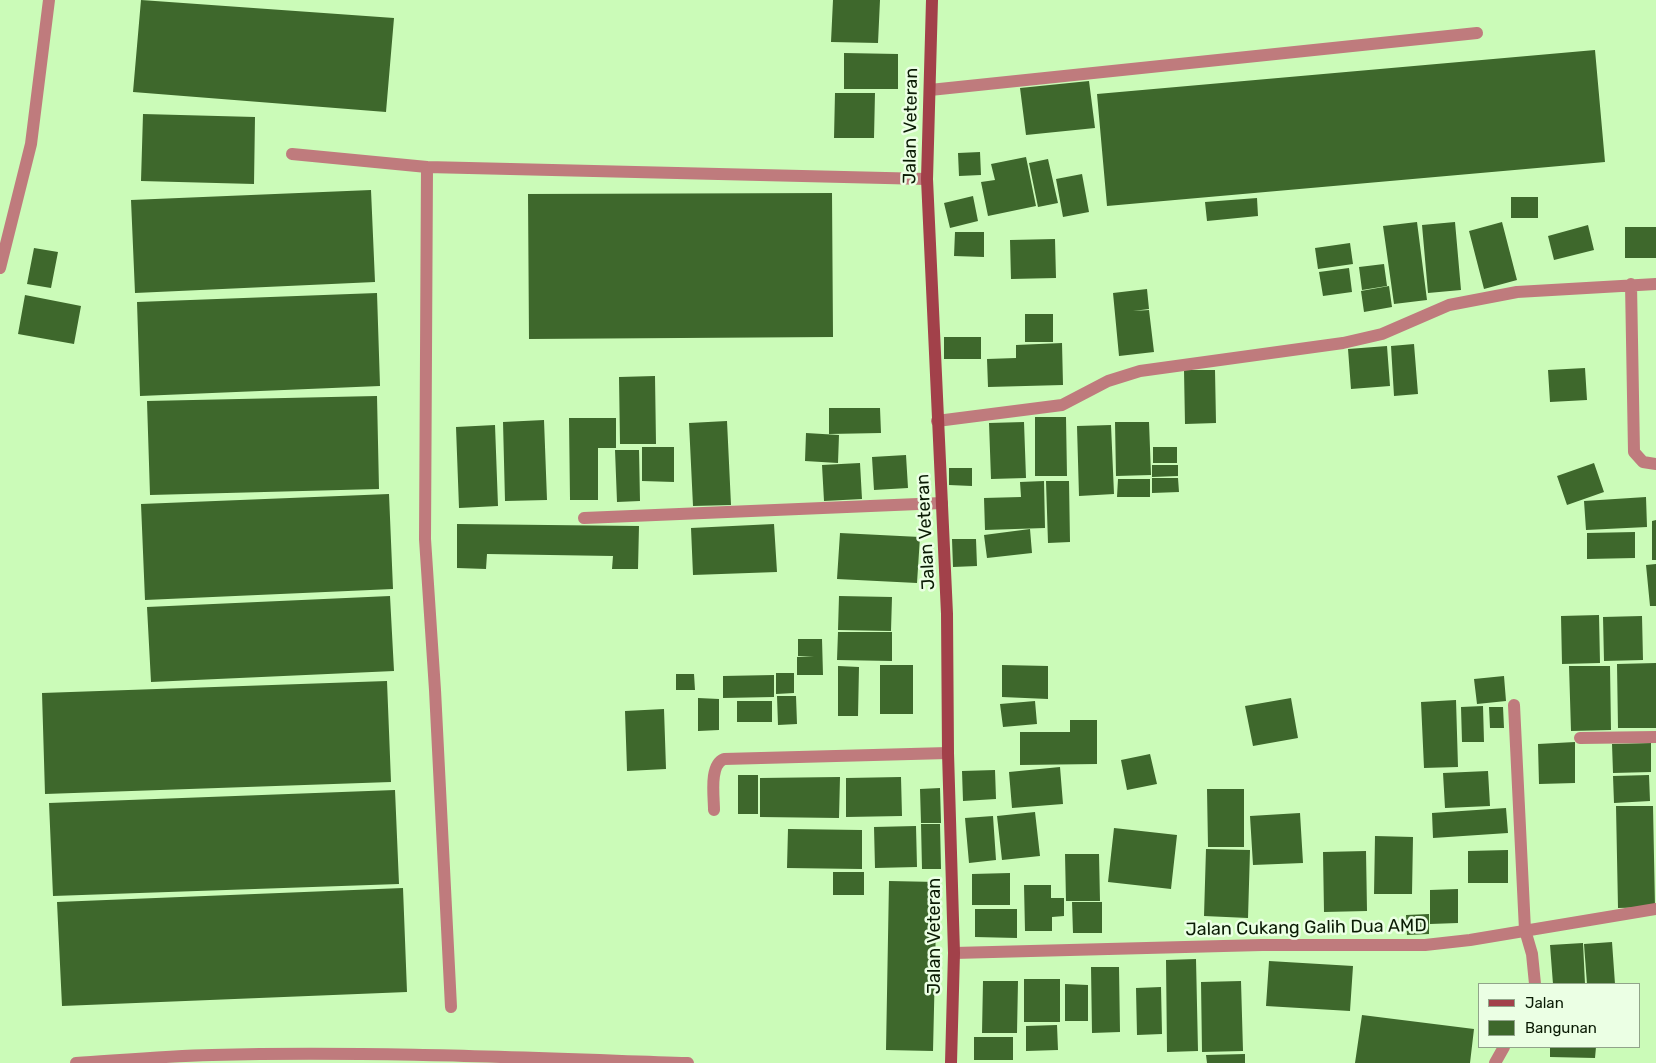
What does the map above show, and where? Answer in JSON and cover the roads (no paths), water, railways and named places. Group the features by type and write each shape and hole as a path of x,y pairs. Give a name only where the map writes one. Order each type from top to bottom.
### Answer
{"main road":[{"name":"Jalan Veteran","path":"932,0 927,179 937,420 948,614 948,753 954,953 951,1063"}],"street":[{"path":"0,268 31,144 49,0"},
{"path":"930,90 1477,33"},
{"path":"292,154 427,167 927,179"},
{"path":"427,167 424,539 435,690 451,1007"},
{"path":"1631,284 1634,452 1643,462 1656,464"},
{"path":"937,420 1062,405 1108,381 1140,371 1343,343 1382,334 1449,305 1517,292 1656,284"},
{"path":"584,518 942,502"},
{"path":"1514,705 1525,930 1532,954 1535,983"},
{"path":"1580,738 1656,737"},
{"path":"714,810 716,768 720,761 724,759 948,753"},
{"name":"Jalan Cukang Galih Dua AMD","path":"954,953 1262,945 1425,945 1470,940 1656,909"},
{"path":"1495,1063 1503,1048"},
{"path":"76,1063 209,1055 393,1060 688,1063"}]}
